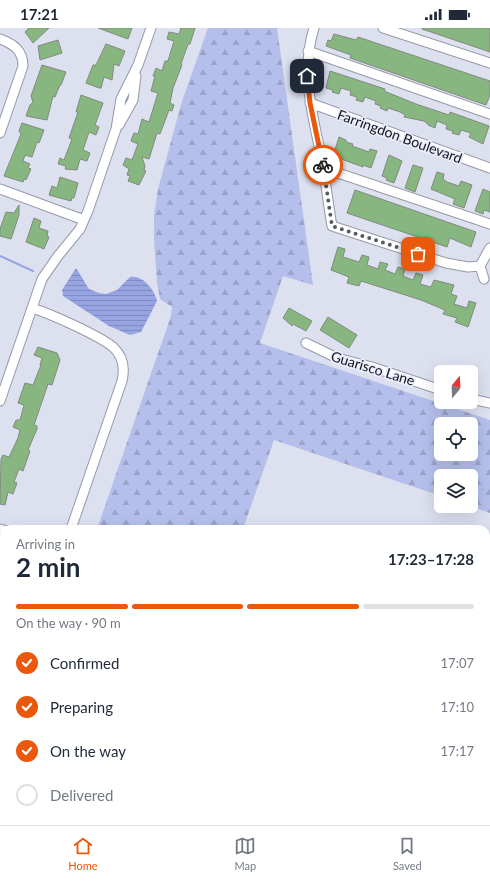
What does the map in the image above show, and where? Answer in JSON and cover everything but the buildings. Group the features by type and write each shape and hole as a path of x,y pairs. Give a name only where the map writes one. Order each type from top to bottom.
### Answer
{"street":[{"path":"0,401 2,387 42,279 72,240 84,220 116,129 133,100 138,65 151,28"},
{"path":"314,28 308,51 307,76 310,103 323,168 332,226 446,263 468,267 480,266"},
{"path":"383,28 490,64"},
{"path":"0,39 13,45 18,50 23,66 0,133"},
{"path":"308,51 490,114"},
{"name":"Farringdon Boulevard","path":"310,103 490,168"},
{"path":"323,168 490,224"},
{"path":"0,189 84,220"},
{"path":"484,279 480,266 490,248"},
{"path":"32,308 77,328 112,347 123,363 122,381 73,525"},
{"name":"Guarisco Lane","path":"306,343 337,358 372,367 434,388"},
{"path":"478,401 490,404"}],"green space":[{"path":"208,28 277,28 313,285 283,276 260,343 434,401 434,409 457,409 490,420 490,513 478,509 478,469 434,469 434,494 274,440 244,525 98,525 171,316 172,307 160,299 157,282 154,215 158,189 182,101"}],"shaded area":[{"path":"76,268 89,289 99,293 106,294 117,290 130,277 143,280 154,292 157,301 141,332 130,335 109,326 63,296 62,290"}],"waterway":[{"path":"0,256 33,271"}],"way so far":[{"path":"323,165 332,226 418,254"}],"route":[{"path":"307,76 310,103 323,165"}]}
